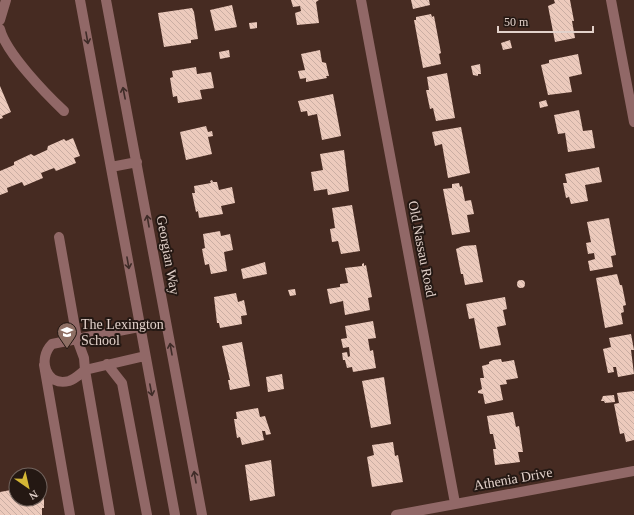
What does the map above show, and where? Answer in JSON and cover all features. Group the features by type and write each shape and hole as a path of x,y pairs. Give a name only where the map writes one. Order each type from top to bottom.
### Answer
{"street":[{"path":"0,20 6,0"},
{"path":"80,0 139,327 175,515"},
{"name":"Georgian Way","path":"106,0 202,515"},
{"name":"Old Nassau Road","path":"361,0 455,504"},
{"path":"611,0 634,122"},
{"path":"0,29 6,45 64,111"},
{"path":"111,167 137,162"},
{"path":"59,237 77,339 84,358 110,515"},
{"path":"70,515 44,365 45,354 52,344 139,327"},
{"path":"44,365 50,376 62,381 74,378 85,370 145,356"},
{"path":"107,364 122,383 147,515"},
{"name":"Athenia Drive","path":"396,515 634,471"}],"building":[{"path":"291,0 319,0 316,2 319,23 297,25 295,13 301,11 300,6 293,7"},
{"path":"411,0 429,0 430,5 413,9"},
{"path":"554,0 570,0 574,21 572,21 575,38 555,42 548,6 555,3"},
{"path":"232,5 237,27 215,31 210,10"},
{"path":"192,8 194,12 198,39 191,40 191,43 164,47 158,13"},
{"path":"431,14 432,17 434,16 441,53 439,54 441,64 423,68 414,20 416,20 416,17"},
{"path":"257,22 257,28 250,29 249,23"},
{"path":"510,40 512,48 503,50 501,43"},
{"path":"229,50 230,57 220,59 219,52"},
{"path":"320,50 322,62 326,63 329,76 326,76 327,78 306,82 306,78 300,79 298,71 305,70 301,54"},
{"path":"578,54 582,74 569,77 572,92 548,95 541,65 549,63 549,60"},
{"path":"480,64 481,74 478,74 478,76 473,75 471,66"},
{"path":"196,67 197,74 211,72 214,88 200,90 202,99 178,103 177,96 173,97 170,78 173,77 172,71"},
{"path":"447,73 455,118 436,121 433,108 430,109 426,90 429,90 427,77"},
{"path":"0,86 11,112 2,116 3,118 0,119"},
{"path":"333,94 341,136 322,140 317,114 308,116 307,111 301,112 298,101"},
{"path":"546,100 548,106 540,108 539,102"},
{"path":"579,110 583,131 592,130 595,148 568,152 565,133 558,134 554,115"},
{"path":"206,126 208,132 212,131 213,136 208,137 212,154 186,160 180,132"},
{"path":"461,127 470,173 448,178 442,144 435,146 432,132"},
{"path":"73,138 80,156 74,158 76,163 56,171 54,168 41,173 43,178 24,186 22,182 7,188 8,192 0,195 0,171 14,165 14,162 31,154 34,156 47,150 48,146 64,139 66,141"},
{"path":"344,150 349,191 328,195 327,189 314,191 311,172 323,170 320,154"},
{"path":"599,167 602,182 585,185 588,201 571,204 569,197 566,198 563,183 567,183 565,174"},
{"path":"212,180 213,182 217,182 219,190 232,187 235,203 221,206 223,214 199,218 198,211 196,212 192,193 195,193 194,186 211,183 210,181"},
{"path":"459,183 460,187 462,186 465,201 471,200 474,214 467,215 470,232 452,235 443,189 452,188 452,184"},
{"path":"352,205 360,251 341,254 338,241 332,242 330,229 335,228 332,208"},
{"path":"609,218 616,255 611,256 613,267 590,271 588,261 595,259 594,253 588,254 586,243 591,242 587,222"},
{"path":"220,231 221,236 230,234 233,250 224,252 227,271 211,274 209,264 205,265 202,249 205,248 203,234"},
{"path":"476,245 483,282 465,285 463,274 461,274 456,249 463,246"},
{"path":"265,262 267,274 243,279 241,269"},
{"path":"364,263 364,266 366,265 372,297 368,298 370,310 345,315 343,301 330,304 327,289 340,287 340,284 348,283 345,268 362,266"},
{"path":"617,274 620,285 622,285 626,305 623,306 624,312 621,313 623,324 605,328 596,278"},
{"path":"521,280 524,281 524,287 521,288 518,287 517,284 518,281"},
{"path":"295,289 296,295 290,296 288,290"},
{"path":"236,293 238,302 244,300 247,315 241,316 242,324 220,328 219,323 217,323 214,297"},
{"path":"505,297 507,309 503,310 506,325 497,327 501,345 480,349 474,318 469,319 466,304"},
{"path":"373,321 376,338 368,339 370,351 373,350 376,368 353,372 352,367 347,368 345,360 343,360 342,353 347,352 348,357 350,356 349,347 343,348 341,339 347,338 345,326"},
{"path":"631,334 634,350 631,350 634,374 618,377 616,367 613,367 614,372 608,373 603,349 611,347 609,338"},
{"path":"242,342 250,386 230,390 228,380 230,380 222,346"},
{"path":"501,359 502,362 514,360 518,378 506,380 507,384 500,385 503,400 485,404 483,394 478,393 478,391 482,389 480,378 484,378 482,366 489,364 489,362 493,360"},
{"path":"282,374 284,389 268,392 266,377"},
{"path":"384,377 391,424 371,428 362,381"},
{"path":"634,391 634,440 626,442 624,433 620,434 614,404 619,403 617,393"},
{"path":"614,395 615,402 605,403 604,401 601,401 603,396"},
{"path":"258,408 260,417 265,416 271,434 266,435 265,431 262,431 264,440 242,445 240,437 237,438 234,419 237,419 236,412"},
{"path":"513,412 516,427 519,426 523,452 518,452 520,462 495,465 493,449 496,449 493,434 490,434 487,416"},
{"path":"393,442 395,456 398,455 403,482 372,487 367,457 374,455 372,445"},
{"path":"271,460 275,496 250,501 245,465"},
{"path":"8,490 8,507 44,507 42,508 42,515 0,515 0,492"}],"place":[{"name":"The Lexington School","path":"67,349"}]}
